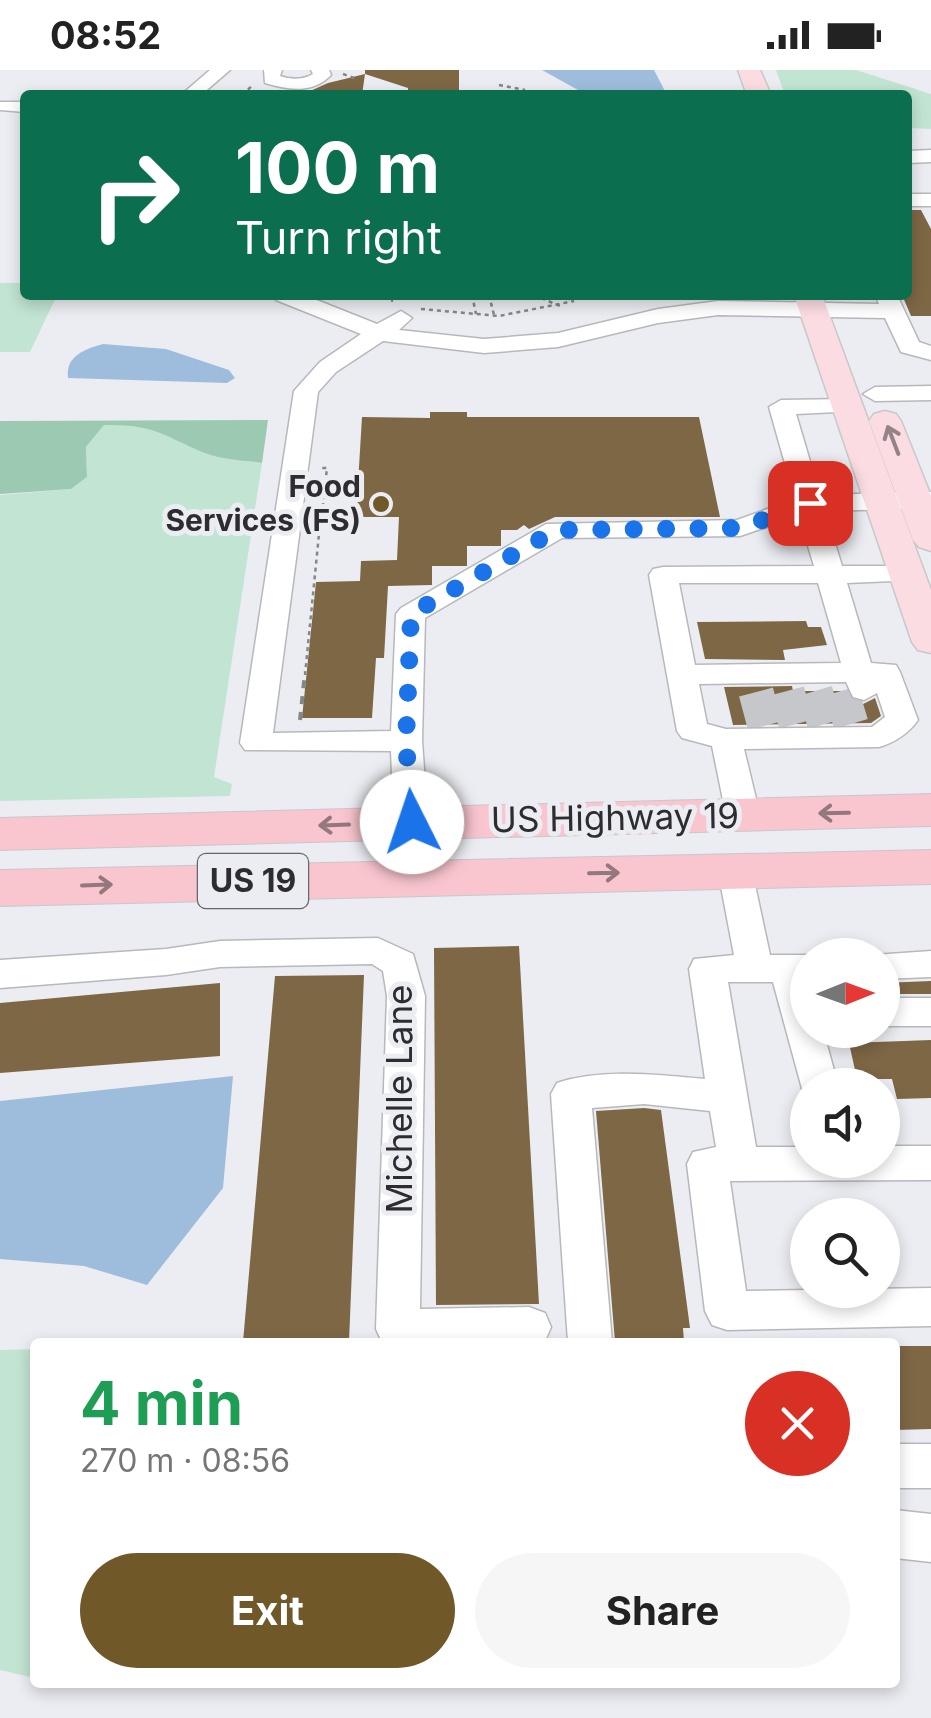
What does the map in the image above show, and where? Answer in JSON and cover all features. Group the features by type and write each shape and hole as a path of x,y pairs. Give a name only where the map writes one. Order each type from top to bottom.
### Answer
{"highway":[{"name":"US Highway 19","path":"0,834 931,810"},
{"path":"0,856 19,855 94,832"},
{"name":"US Highway 19","path":"0,888 931,867"}],"main road":[{"path":"826,303 862,400 931,540"},
{"path":"910,500 908,574 931,642"}],"street":[{"path":"196,90 221,70"},
{"path":"270,71 278,82 298,84 329,72"},
{"path":"4,106 20,107"},
{"path":"297,300 379,332 437,344 484,346 558,340 677,314 721,320 798,318 826,303 889,303 909,347 930,353"},
{"path":"357,300 413,316 494,328 586,313 607,328"},
{"path":"406,742 256,743 306,391 328,367 379,332 413,316"},
{"path":"797,683 831,574 781,407 931,394"},
{"path":"412,822 406,742 411,614 556,530 740,528 810,503 910,500"},
{"path":"680,675 797,683 885,672 902,720 804,732 693,731 680,675 663,574 908,574"},
{"path":"743,815 804,732"},
{"path":"735,871 783,968 813,1068"},
{"name":"Michelle Lane","path":"0,974 166,962 220,954 378,951 400,964 406,996 398,1329 529,1327"},
{"path":"900,965 931,964"},
{"path":"739,1164 707,969 783,968"},
{"path":"900,1012 931,1012"},
{"path":"590,1338 571,1094 644,1089 727,1097"},
{"path":"790,1163 706,1164 727,1311 931,1307"},
{"path":"900,1163 931,1163"},
{"path":"900,1466 931,1466"},
{"path":"900,1535 931,1538"}],"path":[{"path":"329,72 354,78"},
{"path":"505,85 506,78"},
{"path":"499,84 524,90"},
{"path":"385,300 413,316 494,316 560,306 572,300"},
{"path":"473,300 476,314"},
{"path":"490,300 494,316"},
{"path":"546,300 560,306"},
{"path":"307,506 323,505 327,468 310,468"},
{"path":"304,535 319,534 298,720 316,720"}],"green space":[{"path":"776,70 856,70 931,94 931,129 912,128 912,90 783,90"},
{"path":"0,283 20,283 20,300 55,300 30,352 0,352"},
{"path":"268,420 262,463 212,455 147,429 104,425 86,447 87,477 71,489 0,494 0,421"},
{"path":"133,424 173,435 208,454 262,463 214,777 232,784 230,796 0,801 0,495 71,489 87,477 86,447 104,425"},
{"path":"30,1349 30,1677 0,1670 0,1350"}],"water":[{"path":"542,70 654,70 664,90 578,90"},
{"path":"103,344 166,349 229,370 235,378 227,383 68,378 73,359"},
{"path":"233,1076 223,1188 147,1285 84,1266 0,1259 0,1101"}],"building":[{"path":"365,70 459,70 459,90 408,90 365,74"},
{"path":"365,74 363,90 312,90"},
{"path":"912,210 921,210 931,229 931,316 911,316 904,300 912,300"},
{"path":"430,412 467,412 467,417 699,417 720,517 555,517 529,529 524,525 517,530 501,530 501,546 467,546 467,566 432,566 432,585 388,586 384,658 376,658 372,718 302,718 316,582 360,581 361,561 397,560 399,517 356,517 362,417 430,418"},
{"path":"806,621 808,627 821,627 827,645 783,650 785,660 705,659 697,622"},
{"path":"792,686 793,691 846,691 852,701 863,704 875,698 881,716 871,723 733,725 724,687"},
{"path":"519,946 539,1304 436,1305 434,948"},
{"path":"364,975 349,1338 243,1338 275,976"},
{"path":"931,981 931,994 900,994 900,982"},
{"path":"220,983 220,1056 0,1073 0,1003"},
{"path":"931,1040 931,1098 900,1099 900,1068 855,1068 850,1048 900,1048 900,1041"},
{"path":"661,1110 690,1328 683,1328 684,1338 615,1338 596,1111"},
{"path":"900,1346 931,1346 931,1429 900,1430"}],"tunnel":[{"path":"787,691 796,724"},
{"path":"815,691 825,724"},
{"path":"841,691 851,724"},
{"path":"756,692 765,726"}],"place":[{"name":"Food Services (FS)","path":"381,504"}],"route":[{"path":"412,822 406,742 411,614 556,530 740,528 810,503"}]}
